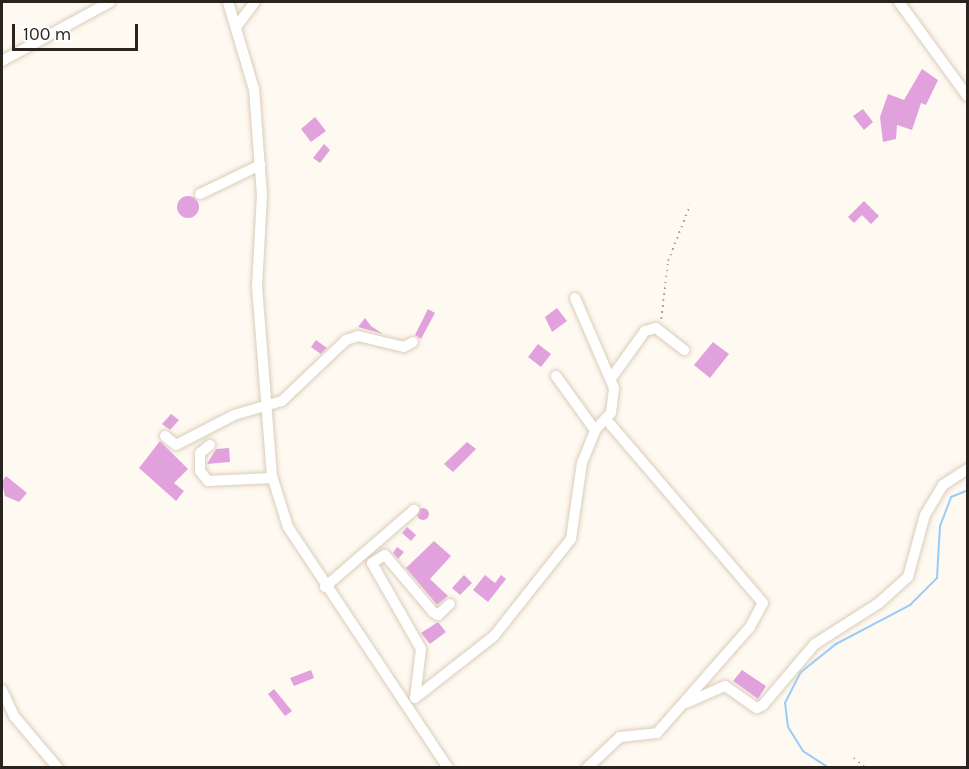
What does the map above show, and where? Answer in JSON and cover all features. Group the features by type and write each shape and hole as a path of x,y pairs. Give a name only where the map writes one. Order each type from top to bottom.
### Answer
{"street":[{"path":"2,61 110,2"},
{"path":"228,2 254,89 260,165 257,286 268,402 272,478 288,527 325,587 448,768"},
{"path":"236,27 255,2"},
{"path":"899,2 968,97"},
{"path":"200,194 260,165"},
{"path":"575,298 612,377"},
{"path":"407,708 414,698 494,636 565,550 582,463 595,430 606,419 612,377 639,338 656,328 684,350"},
{"path":"165,436 176,445 268,402 291,395 346,340 358,336 404,347 413,342"},
{"path":"556,376 595,430"},
{"path":"587,768 620,737 657,733 684,704 763,603 759,592 606,419"},
{"path":"210,445 200,453 200,471 208,481 272,478"},
{"path":"684,704 725,686 757,708 763,705 815,644 879,603 908,577 925,515 943,485 968,469"},
{"path":"325,587 414,510"},
{"path":"414,698 421,649 372,562 385,555 438,615 450,604"},
{"path":"2,690 14,716 58,768"}],"path":[{"path":"656,328 664,312 668,261 690,205"},
{"path":"854,758 866,768"}],"building":[{"path":"922,69 938,80 926,105 921,103 912,130 897,125 896,139 883,142 880,117 888,94 904,100"},
{"path":"863,109 873,122 864,130 853,116"},
{"path":"315,117 326,131 311,142 301,129"},
{"path":"324,144 330,150 320,163 313,158"},
{"path":"188,196 196,199 199,207 196,215 188,218 180,215 177,207 180,199"},
{"path":"864,201 879,216 871,224 862,215 854,223 848,217"},
{"path":"557,308 567,321 552,332 545,317"},
{"path":"428,309 435,313 421,339 415,335"},
{"path":"365,318 371,326 383,334 358,327"},
{"path":"316,340 327,348 321,354 311,347"},
{"path":"713,342 729,354 710,378 694,365"},
{"path":"538,344 551,354 541,367 528,357"},
{"path":"171,414 179,420 170,430 162,424"},
{"path":"160,441 188,469 174,483 184,491 176,501 139,468"},
{"path":"467,442 476,449 453,472 444,464"},
{"path":"229,448 230,462 207,464 216,449"},
{"path":"6,476 27,493 19,502 5,496 2,482"},
{"path":"423,508 429,514 423,520 417,514"},
{"path":"407,527 416,535 411,541 402,533"},
{"path":"434,541 451,556 430,579 448,596 437,605 406,568"},
{"path":"397,547 404,552 398,559 393,553"},
{"path":"464,575 472,583 460,595 452,588"},
{"path":"485,575 495,583 501,575 506,579 488,602 473,590"},
{"path":"438,622 446,632 430,644 421,633"},
{"path":"311,670 314,678 294,686 290,678"},
{"path":"742,670 766,686 758,699 733,681"},
{"path":"274,689 292,711 285,716 268,694"}],"waterway":[{"path":"829,768 803,751 788,727 785,703 801,672 836,644 910,605 937,578 940,526 951,497 968,490"}]}
